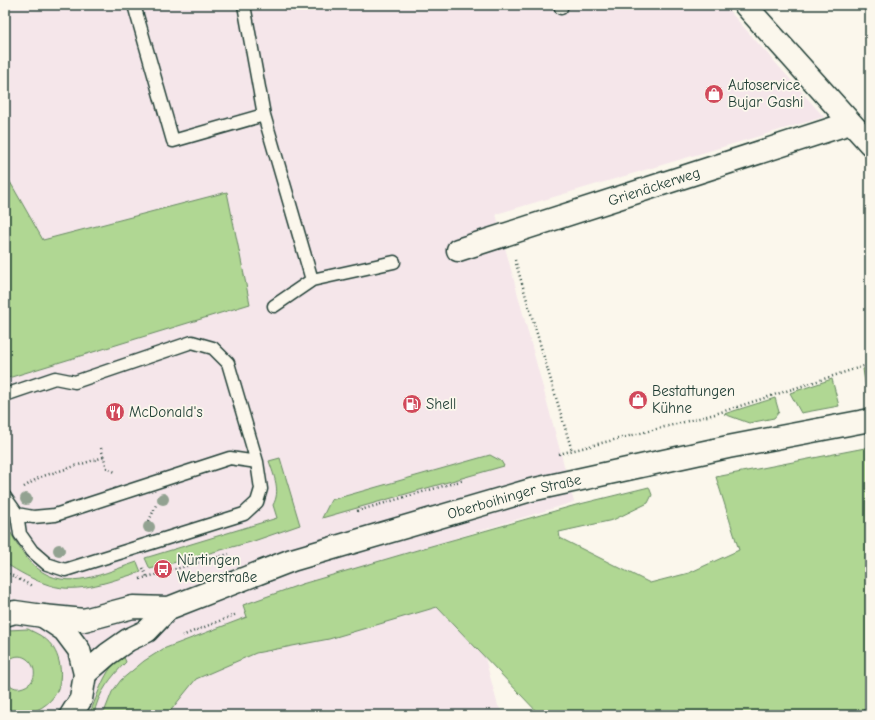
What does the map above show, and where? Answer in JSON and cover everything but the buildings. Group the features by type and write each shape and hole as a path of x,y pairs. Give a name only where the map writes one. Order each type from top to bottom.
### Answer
{"main road":[{"path":"745,5 870,144"},
{"name":"Grienäckerweg","path":"458,250 850,123"},
{"name":"Oberboihinger Straße","path":"8,609 43,616 84,620 133,608 169,608 292,560 531,490 728,447 870,420"},
{"name":"Oberboihinger Straße","path":"84,674 128,640 147,631 169,608"},
{"path":"43,616 64,630 79,650 84,674 81,699 71,715"}],"lane":[{"path":"134,5 173,141 264,115"},
{"path":"244,5 264,115 312,280"},
{"path":"274,306 312,280 394,262"},
{"path":"5,395 55,378 75,382 192,342 213,348 228,363 257,462 261,489 257,502 244,514 65,570 47,564 32,551 20,534 17,514 5,498"},
{"path":"17,514 33,517 55,516 230,458 257,462"}],"path":[{"path":"508,234 572,451"},
{"path":"558,454 716,414 870,364"},
{"path":"5,498 40,477 104,457 100,448"},
{"path":"350,513 471,478"},
{"path":"140,579 231,553"},
{"path":"5,572 34,587"}],"shaded area":[{"path":"5,5 724,5 824,117 496,214 574,502 453,539 498,706 505,715 5,715"}],"green space":[{"path":"5,173 43,240 227,192 250,304 5,379"},
{"path":"870,367 870,402 868,402 863,369"},
{"path":"832,379 839,406 801,413 790,393"},
{"path":"775,398 779,412 774,418 749,423 724,414"},
{"path":"870,447 870,715 540,715 437,607 329,639 256,653 196,679 167,715 103,715 112,692 121,680 144,661 163,649 247,617 243,605 302,584 424,548 576,505 649,487 652,495 648,503 613,520 559,532 560,538 650,583 689,573 739,550 716,477"},
{"path":"490,455 501,461 504,466 322,518 331,500"},
{"path":"280,458 300,525 251,542 150,569 145,558 277,518 273,505 277,489 269,461"},
{"path":"5,523 19,547 32,564 49,575 61,579 74,580 100,575 137,562 141,572 84,587 60,588 43,583 26,576 5,563"},
{"path":"28,629 40,635 49,642 57,655 60,669 59,684 57,691 51,700 37,710 26,714 9,714 5,712 5,680 8,684 16,688 20,688 29,684 34,678 34,671 32,664 27,659 20,656 13,658 5,664 5,631"},
{"path":"123,655 126,662 106,686 98,700 94,715 89,715 106,675 116,661"}],"place":[{"name":"Autoservice Bujar Gashi","path":"714,94"},
{"name":"Bestattungen Kühne","path":"638,400"},
{"name":"Shell","path":"412,404"},
{"name":"McDonald's","path":"115,412"},
{"name":"Nürtingen Weberstraße","path":"163,569"}]}
